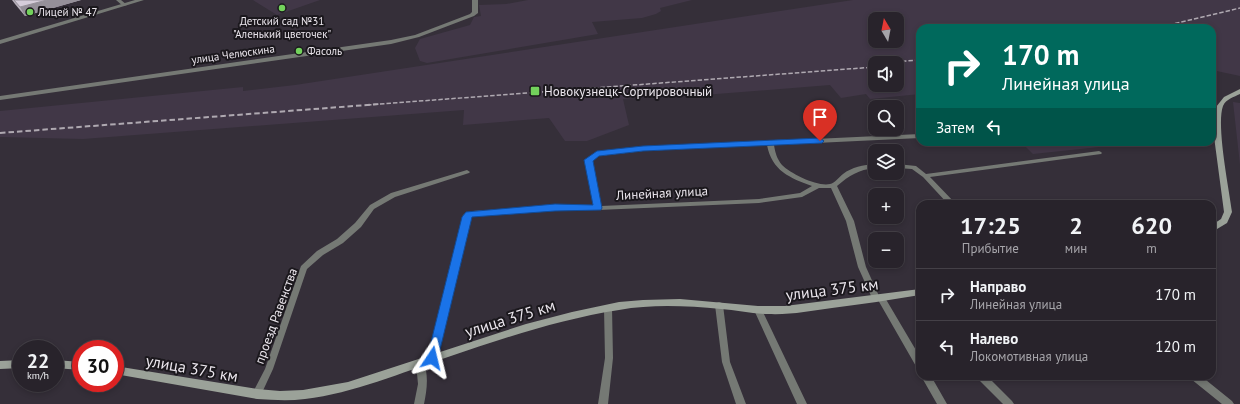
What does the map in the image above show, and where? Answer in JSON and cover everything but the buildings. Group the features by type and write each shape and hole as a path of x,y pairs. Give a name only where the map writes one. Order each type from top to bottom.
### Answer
{"main road":[{"path":"1216,226 1224,221 1228,212 1218,129 1219,107 1226,98 1240,91"},
{"name":"улица 375 км","path":"124,372 277,397 295,396 331,391 378,378 432,358 526,327 566,316 608,308 661,302 719,305 758,310 788,310 916,293"},
{"path":"0,365 12,364"}],"street":[{"path":"118,0 125,5"},
{"path":"0,42 141,0"},
{"name":"улица Челюскина","path":"0,98 391,42 417,36 472,15 474,13 475,0"},
{"path":"598,208 588,160 597,154 643,149 916,136"},
{"path":"770,142 771,151 782,170 818,186"},
{"path":"924,176 1099,154"},
{"path":"904,166 914,167 948,200"},
{"path":"868,167 849,172 833,186 850,221 862,267 916,358"},
{"name":"проезд Равенства","path":"257,394 269,369 304,268 320,254 340,241 358,226 372,207 393,195 468,172"},
{"name":"Линейная улица","path":"432,358 467,216 473,213 555,208 598,208 759,201 802,194 818,186 833,186"},
{"path":"719,305 726,362 741,404"},
{"path":"603,404 609,358 608,308"},
{"path":"758,310 802,404"},
{"path":"419,404 422,396 423,375 420,363"},
{"path":"928,380 942,404"},
{"path":"985,380 1008,404"},
{"path":"1199,380 1229,404"}],"shaded area":[{"name":"Детский сад №31 \"Аленький цветочек\"","path":"253,0 320,0 277,15"},
{"path":"528,0 692,0 660,8 661,11 656,14 642,18 592,22 598,34 427,63 420,61 415,48 420,39 470,25 474,17 481,16 479,5 506,4"},
{"path":"853,0 1240,0 1240,76 1216,71 1216,24 916,24 916,94 870,99 866,94 841,98 830,85 691,96 690,94 623,99 629,125 587,141 565,141 549,118 463,125 464,110 83,139 0,137 0,111 243,87 243,91 295,85"},
{"path":"1233,102 1240,103 1240,165"},
{"path":"1025,146 1108,146 1033,154"}],"railway":[{"path":"1173,24 1240,8"},
{"path":"904,61 916,60"},
{"path":"367,105 868,68"},
{"path":"0,133 380,104"}],"place":[{"name":"Детский сад №31 \"Аленький цветочек\"","path":"282,8"},
{"name":"Лицей № 47","path":"30,12"},
{"name":"Фасоль","path":"299,51"},
{"name":"Новокузнецк-Сортировочный","path":"535,91"}],"route":[{"path":"432,358 466,217 469,214 555,208 598,208 588,160 597,154 643,149 770,142 820,141"}]}
